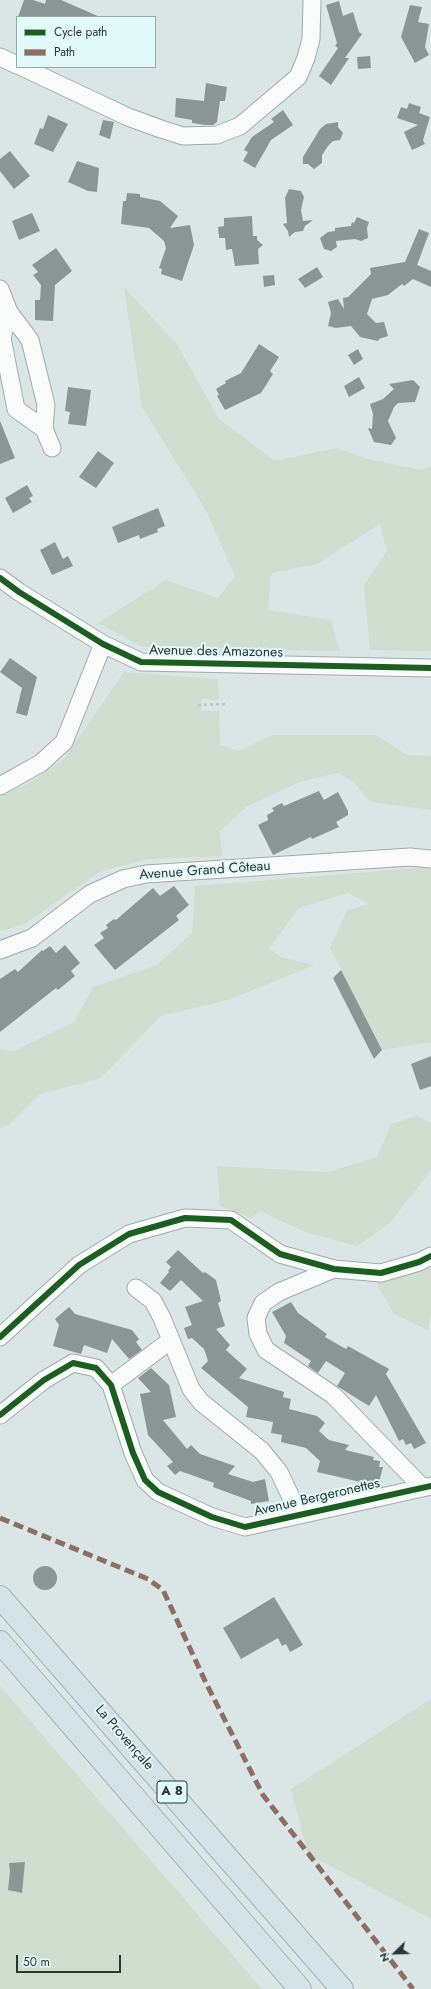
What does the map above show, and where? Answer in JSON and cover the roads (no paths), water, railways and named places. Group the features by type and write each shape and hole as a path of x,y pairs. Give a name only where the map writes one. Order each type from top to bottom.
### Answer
{"highway":[{"name":"La Provençale","path":"0,1597 342,1989"},
{"name":"A 8","path":"0,1642 300,1989"}],"street":[{"path":"24,68 128,117 161,129 184,136 217,135 240,126 298,78 306,58 311,38 312,0"},
{"path":"0,57 16,65"},
{"path":"0,289 8,312 30,340 46,405 44,429 52,448"},
{"path":"8,312 2,338 16,409 44,429"},
{"name":"Avenue des Amazones","path":"0,578 19,592 103,644 141,662 431,668"},
{"path":"0,786 41,762 64,742 103,644"},
{"name":"Avenue Grand Côteau","path":"0,950 32,938 90,894 123,879 146,874 410,857 431,859"},
{"path":"0,1337 79,1265 129,1234 185,1218 231,1220 280,1254 334,1269 381,1273 419,1262 431,1256"},
{"path":"334,1269 279,1292 263,1303 256,1318 258,1334 266,1350 333,1395 426,1486"},
{"path":"136,1288 153,1301 171,1340 191,1390 201,1402 262,1451 279,1472 299,1514"},
{"path":"111,1385 171,1340"},
{"name":"Avenue Bergeronettes","path":"0,1415 44,1380 73,1363 96,1368 111,1385 133,1453 145,1480 158,1492 212,1517 245,1527 426,1486"}]}
